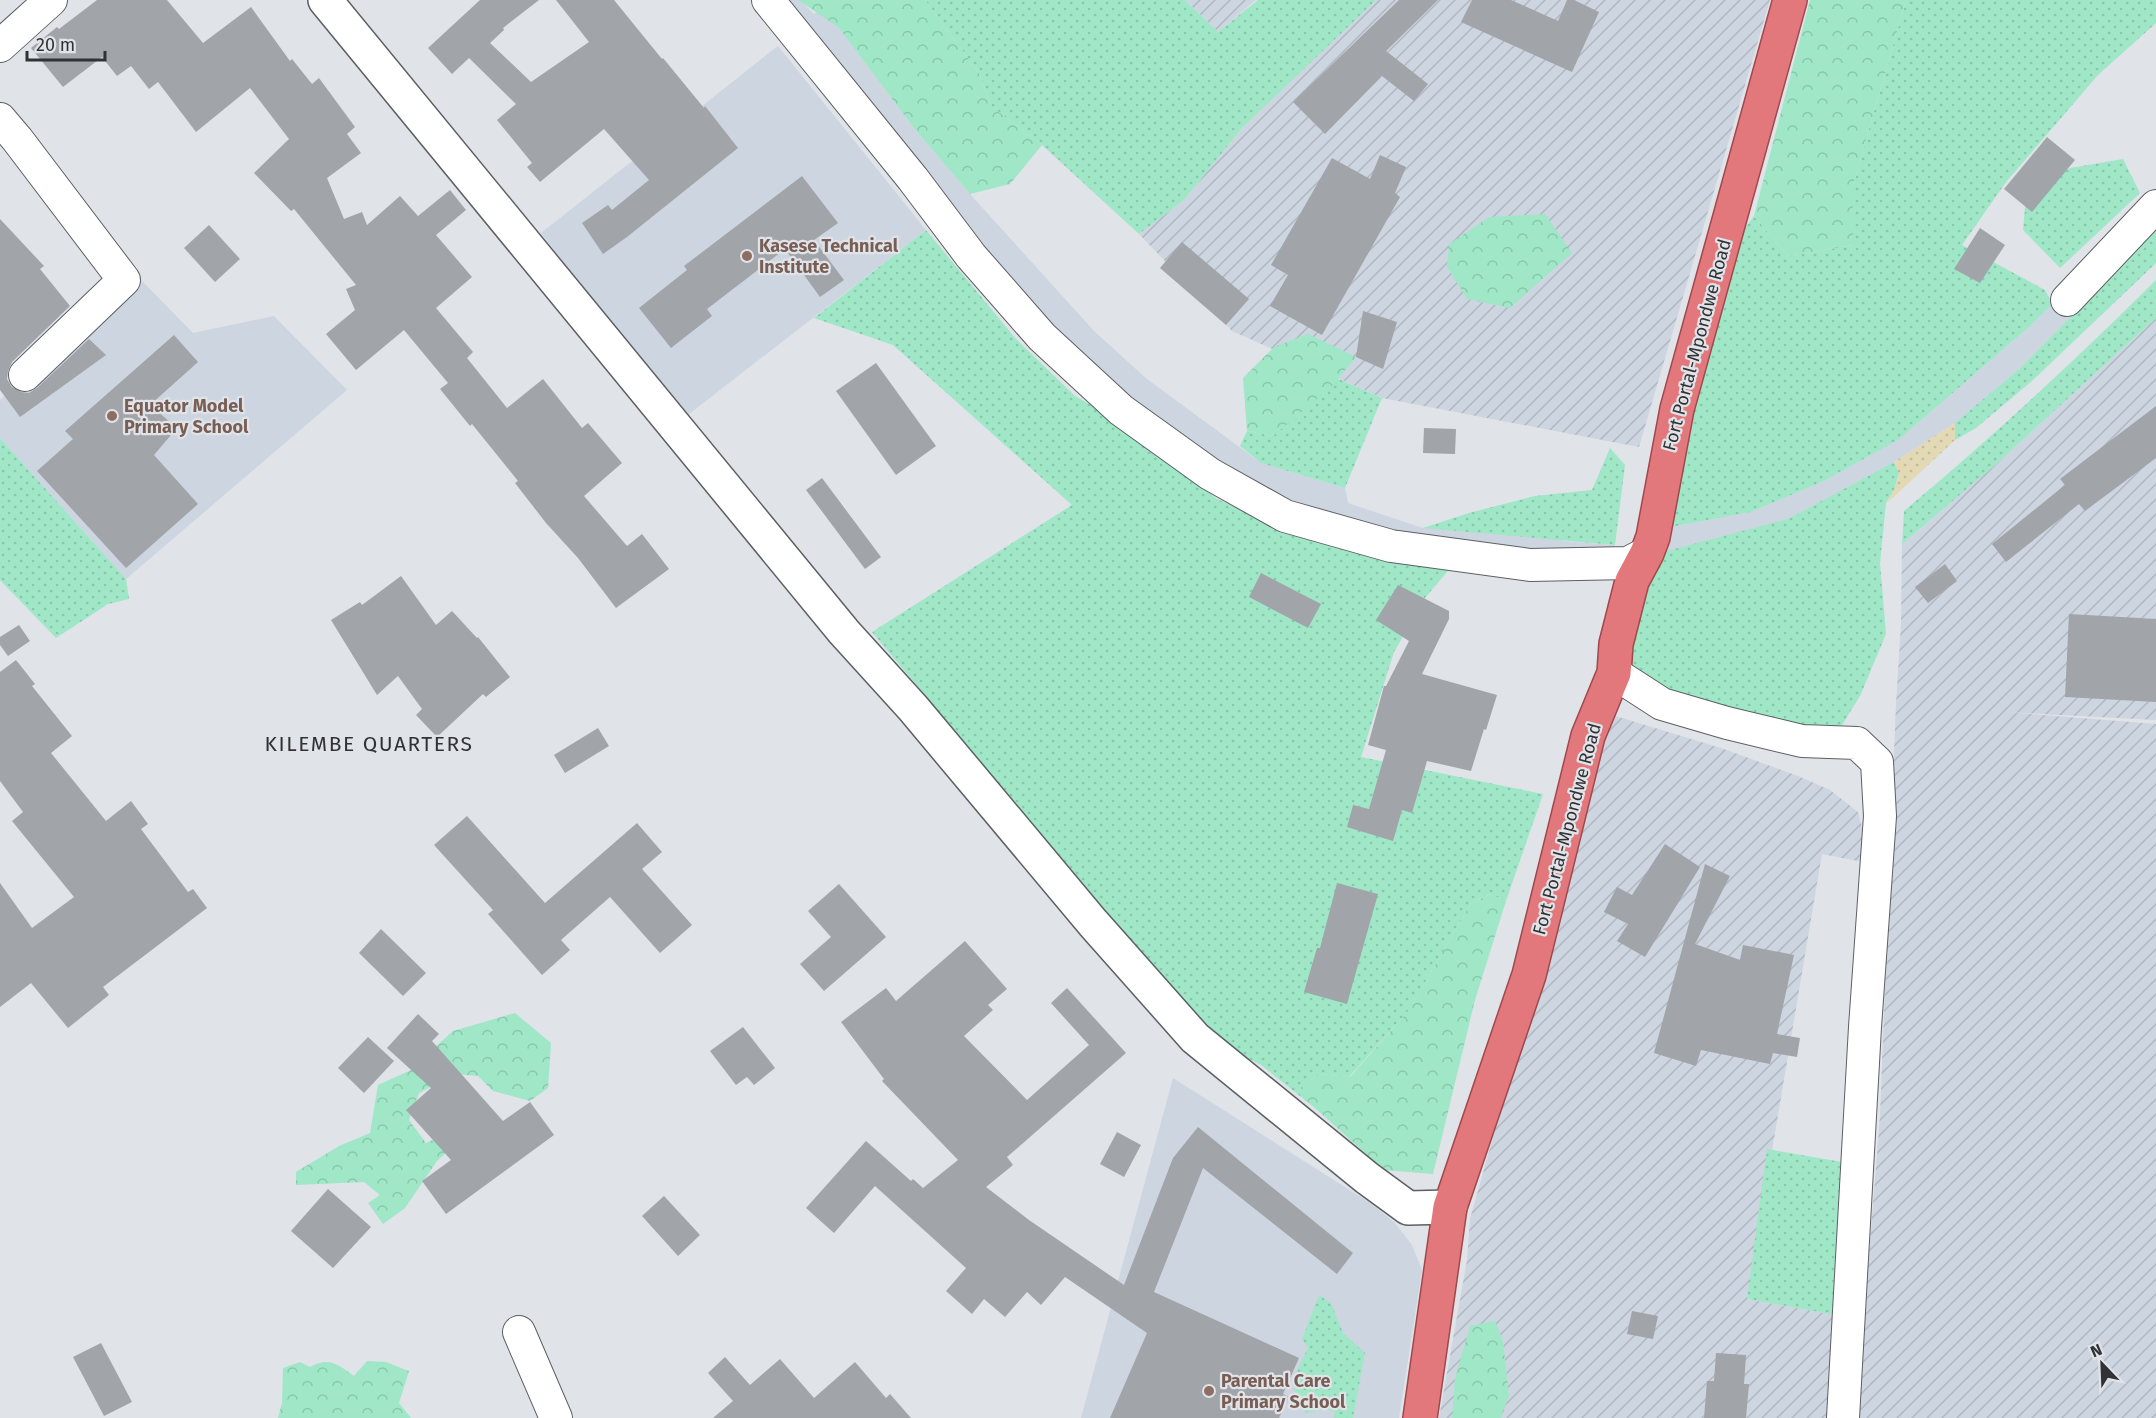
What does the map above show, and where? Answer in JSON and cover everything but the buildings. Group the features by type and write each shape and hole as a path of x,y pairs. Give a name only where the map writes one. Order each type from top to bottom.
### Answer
{"highway":[{"name":"Fort Portal-Mpondwe Road","path":"1420,1418 1450,1207 1529,975 1588,736 1614,673 1616,644 1632,581 1653,537 1677,409 1790,0"}],"street":[{"path":"2,37 51,0"},
{"path":"325,0 844,632 913,708 1093,923 1195,1038 1367,1178 1408,1208 1450,1207"},
{"path":"768,0 913,179 971,255 1042,337 1121,410 1210,474 1285,516 1391,546 1530,565 1628,563 1647,553"},
{"path":"0,119 18,139 124,280 26,375"},
{"path":"2067,300 2156,207"},
{"path":"1614,673 1662,704 1802,741 1857,743 1877,762 1880,816 1865,1027 1843,1418"},
{"path":"519,1332 556,1418"}],"shaded area":[{"path":"765,0 800,0 814,14 820,10 838,27 913,127 970,194 1095,332 1147,379 1261,463 1345,488 1348,503 1423,528 1573,523 1562,541 1615,545 1613,553 1515,555 1392,538 1282,507 1114,402"},
{"path":"1185,0 1256,0 1218,32"},
{"path":"1372,0 1770,0 1639,447 1382,398 1232,331 1139,234 1184,200 1242,128"},
{"path":"778,46 926,230 684,418 541,233"},
{"path":"2156,196 2156,231 2019,369 1955,423 1894,462 1783,522 1648,556 1660,529 1751,512 1822,482 1898,440 2028,328"},
{"path":"139,278 193,333 274,316 347,390 126,579 0,438 0,400"},
{"path":"2156,318 2156,720 2005,712 2156,724 2156,1418 1856,1418 1880,1116 1901,624 1902,544 1994,466"},
{"path":"1612,715 1721,748 1798,776 1830,790 1858,812 1866,844 1863,862 1822,854 1747,1299 1841,1316 1838,1418 1439,1418 1467,1260 1470,1219"},
{"path":"1173,1078 1370,1203 1394,1222 1412,1245 1422,1270 1399,1418 1081,1418"}],"green space":[{"path":"798,0 925,0 979,73 991,106 1042,145 1010,184 970,194 913,127 838,27"},
{"path":"925,0 1185,0 1218,32 1258,0 1376,0 1242,128 1184,200 1139,234 1042,145 991,106 979,73"},
{"path":"1810,0 1906,0 1853,185 1853,245 1788,256 1754,216"},
{"path":"1906,0 2156,0 2156,23 2098,75 2006,182 1962,245 2045,290 2052,304 2028,328 1898,440 1822,482 1751,512 1660,529 1684,449 1739,236 1754,216 1788,256 1853,245 1853,185"},
{"path":"2123,159 2140,193 2060,268 2023,230 2026,196 2070,168"},
{"path":"1545,214 1572,253 1510,308 1467,299 1447,267 1449,244 1489,217"},
{"path":"926,230 1016,339 1075,396 1125,424 1217,499 1293,531 1451,567 1425,598 1394,652 1361,757 1543,794 1506,901 1490,894 1471,903 1409,1010 1349,1077 1318,1074 1297,1091 1320,1112 1261,1065 1224,1046 1122,930 872,632 1072,505 893,345 814,318"},
{"path":"2156,231 2156,263 2033,380 1976,428 1955,440 1955,423 2019,369"},
{"path":"2156,280 2156,318 1994,466 1902,544 1904,511 1969,456 2095,340"},
{"path":"1308,334 1356,357 1331,387 1273,436 1247,431 1243,378 1274,347"},
{"path":"1334,377 1382,398 1345,488 1261,463 1240,446 1247,431 1273,436"},
{"path":"0,438 126,579 129,599 108,604 56,638 0,580"},
{"path":"1610,448 1625,465 1615,545 1423,528 1535,496 1592,490"},
{"path":"1894,462 1899,473 1894,490 1886,503 1880,563 1886,634 1860,696 1842,725 1791,738 1618,674 1648,556 1788,519"},
{"path":"1491,894 1506,901 1475,1000 1433,1174 1384,1170 1296,1091 1318,1074 1350,1077 1409,1010 1471,903"},
{"path":"515,1013 551,1043 548,1088 530,1101 493,1091 478,1076 455,1074 419,1093 409,1120 426,1143 450,1132 467,1134 437,1161 405,1208 383,1224 368,1203 380,1195 364,1182 296,1185 296,1172 339,1146 370,1133 378,1085 409,1071 453,1031"},
{"path":"1767,1149 1842,1162 1841,1316 1747,1299"},
{"path":"1319,1295 1331,1303 1343,1333 1365,1353 1353,1418 1333,1418 1335,1412 1326,1409 1306,1413 1294,1399 1296,1372 1308,1348 1302,1339"},
{"path":"1495,1321 1503,1341 1509,1396 1501,1418 1452,1418 1455,1378 1470,1326"},
{"path":"367,1361 386,1362 409,1371 399,1403 411,1418 278,1418 282,1403 283,1368 300,1362 310,1367 328,1362 338,1365 354,1376"}],"sand":[{"path":"1955,423 1955,440 1887,503 1899,474 1894,462"}],"place":[{"name":"Kasese Technical Institute","path":"747,256"},
{"name":"Equator Model Primary School","path":"112,416"},
{"name":"Parental Care Primary School","path":"1209,1391"}],"district":[{"name":"KILEMBE QUARTERS","path":"369,744"}]}
